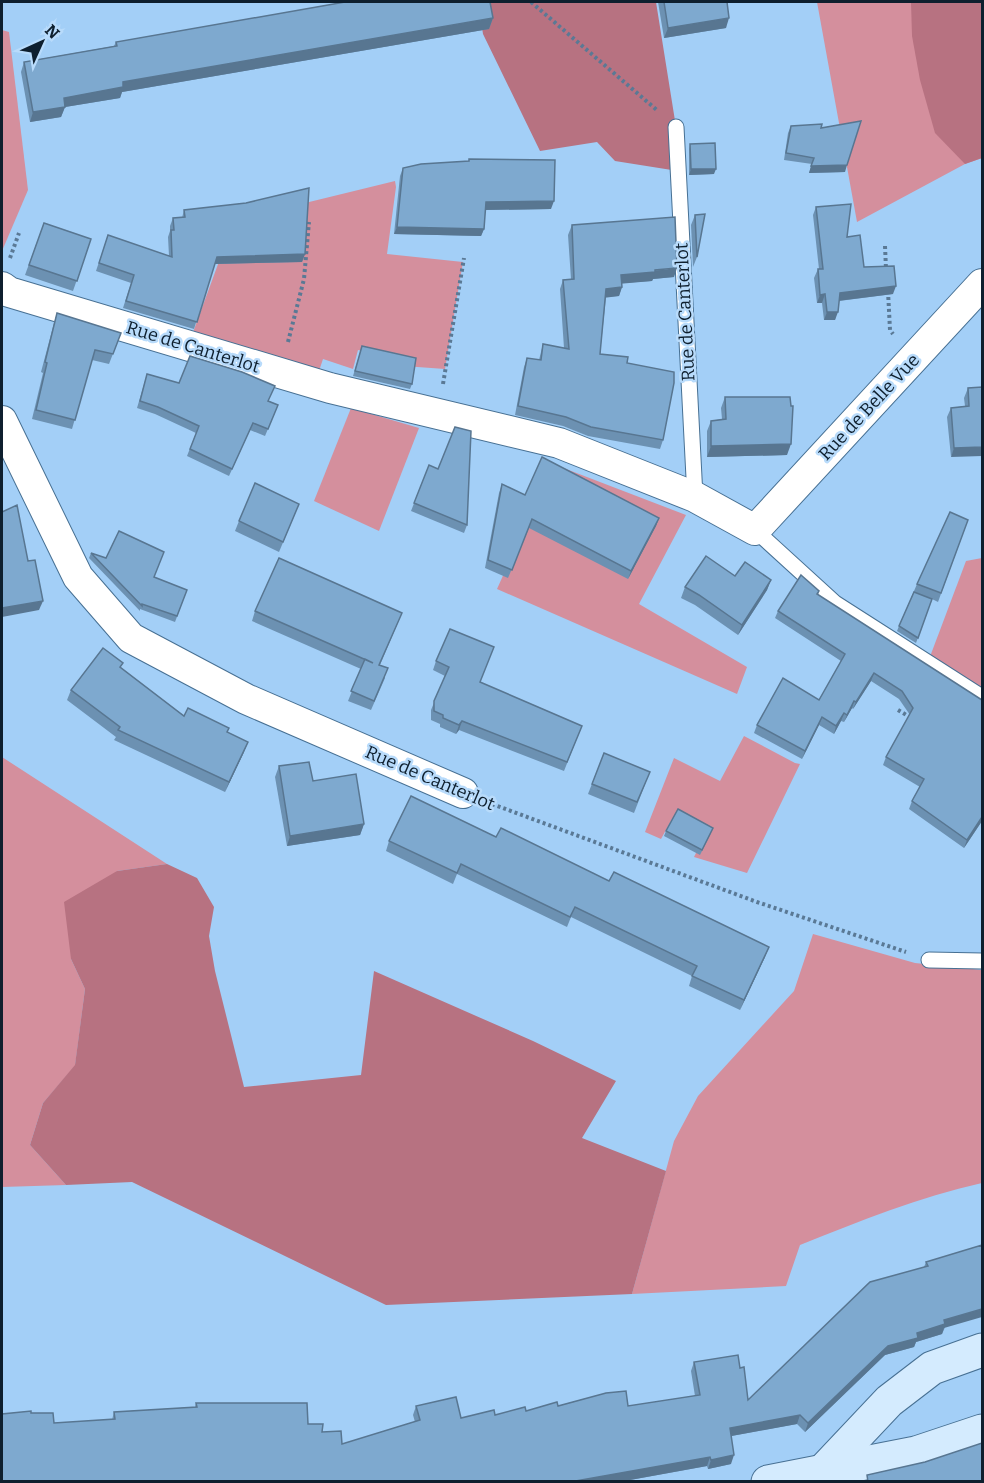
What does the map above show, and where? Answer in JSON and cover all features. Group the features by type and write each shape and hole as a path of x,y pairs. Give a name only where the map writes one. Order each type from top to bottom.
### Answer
{"street":[{"name":"Rue de Belle Vue","path":"755,530 982,284"},
{"name":"Rue de Canterlot","path":"2,287 9,292 280,373 434,413 559,442 695,497 755,530"},
{"name":"Rue de Canterlot","path":"2,421 78,577 131,638 246,699 463,793"},
{"path":"822,1472 889,1401 932,1368 982,1350"},
{"path":"768,1482 916,1453 982,1431"}],"lane":[{"name":"Rue de Canterlot","path":"676,128 695,497"},
{"name":"Rue de Canterlot","path":"755,530 835,603 982,697"},
{"path":"929,960 982,961"}],"path":[{"path":"531,2 676,128"},
{"path":"280,373 304,279 309,222"},
{"path":"885,246 887,277"},
{"path":"434,413 441,396 464,258"},
{"path":"887,288 890,330 913,360"},
{"path":"898,710 916,721"},
{"name":"Rue de Canterlot","path":"463,793 757,902 929,960"}],"shaded area":[{"path":"478,2 656,2 676,127 678,171 615,161 597,142 540,151 483,34"},
{"path":"817,2 982,2 982,158 965,164 857,222"},
{"path":"911,2 982,2 982,158 965,164 935,133 920,80 912,36"},
{"path":"2,30 9,32 28,190 2,251"},
{"path":"395,181 387,254 463,262 445,369 376,364 379,355 358,350 353,369 323,359 315,383 188,346 228,237 301,204"},
{"path":"351,408 419,428 379,531 314,501"},
{"path":"553,464 686,515 639,604 747,667 737,694 497,589"},
{"path":"982,558 982,697 928,662 966,561"},
{"path":"744,736 800,764 747,873 694,857 704,837 672,819 661,839 645,832 674,758 720,781"},
{"path":"2,757 167,864 117,871 71,959 85,989 75,1066 43,1103 30,1145 66,1185 2,1187"},
{"path":"167,864 197,878 214,907 209,936 215,971 244,1087 361,1075 374,971 533,1041 616,1081 582,1138 666,1171 632,1294 386,1305 132,1182 66,1185 30,1145 43,1103 75,1065 85,989 71,959 64,902 117,871"},
{"path":"813,934 915,963 982,970 982,1183 913,1202 800,1245 786,1286 632,1294 674,1141 698,1096 794,991"}],"building":[{"path":"345,2 490,2 493,18 123,82 123,87 64,98 65,107 33,112 24,62 117,46 116,42"},
{"path":"664,2 727,2 729,18 668,28"},
{"path":"861,121 847,165 811,166 814,158 786,153 791,126 822,124 821,128"},
{"path":"715,143 716,169 691,169 690,144"},
{"path":"469,159 555,160 554,201 486,202 484,229 397,227 403,168 421,164 469,161"},
{"path":"309,188 305,254 217,257 197,322 126,301 134,275 99,263 108,235 172,257 173,218 185,217 184,210 246,203"},
{"path":"851,204 847,237 860,235 864,267 894,266 896,286 840,293 838,312 827,312 825,294 820,295 818,269 823,269 816,207"},
{"path":"705,214 697,257 695,215"},
{"path":"675,217 677,268 621,275 622,287 606,289 600,354 628,357 627,363 674,372 663,440 591,427 566,417 518,406 527,358 541,360 543,344 569,349 563,280 574,279 572,225"},
{"path":"44,223 91,239 77,281 29,265"},
{"path":"57,313 121,333 113,354 95,350 75,420 36,410"},
{"path":"362,346 416,358 412,384 355,371"},
{"path":"190,356 242,372 275,386 268,401 278,405 268,429 253,423 232,469 190,449 199,426 140,401 147,374 179,383"},
{"path":"982,387 982,447 954,448 951,408 969,406 968,388"},
{"path":"725,397 790,397 791,406 793,406 791,444 711,446 711,421 726,419"},
{"path":"455,427 471,431 467,525 414,503 429,465 438,469"},
{"path":"542,457 659,518 631,571 532,519 512,570 488,560 502,484 525,495"},
{"path":"255,483 299,504 283,542 239,521"},
{"path":"17,505 28,561 35,560 43,601 2,608 2,512"},
{"path":"950,512 968,520 941,593 917,584"},
{"path":"119,531 164,552 154,577 187,590 177,616 142,604 142,606 91,553 106,558"},
{"path":"706,556 735,576 745,562 771,580 742,625 685,587"},
{"path":"279,558 402,613 379,665 388,668 374,701 351,691 365,659 255,611"},
{"path":"801,575 819,591 817,594 982,700 982,817 967,840 912,801 924,779 886,757 913,708 902,691 874,673 847,715 844,713 836,726 822,717 805,751 757,725 783,678 819,700 845,654 778,611"},
{"path":"914,592 932,599 918,638 899,626"},
{"path":"450,629 494,647 480,682 582,726 567,762 462,721 459,725 434,711 434,701 449,667 436,661"},
{"path":"103,648 123,663 120,667 184,716 188,708 229,728 227,732 248,742 229,782 118,730 120,727 71,690"},
{"path":"604,753 650,772 637,802 592,784"},
{"path":"309,762 313,781 356,774 364,824 290,836 279,766"},
{"path":"411,796 496,837 501,828 609,881 614,872 769,947 744,1000 692,976 697,966 575,907 570,917 461,864 457,873 389,841"},
{"path":"678,809 713,828 702,850 666,831"},
{"path":"982,1245 982,1309 944,1320 945,1324 917,1333 918,1338 888,1346 808,1423 800,1415 730,1428 734,1455 711,1460 710,1457 570,1482 2,1482 2,1414 31,1411 31,1413 53,1413 54,1423 115,1419 114,1412 197,1407 196,1403 307,1403 308,1424 323,1424 322,1432 341,1431 342,1444 420,1420 416,1406 456,1397 461,1418 494,1410 495,1415 525,1407 526,1411 557,1402 558,1406 606,1393 626,1391 628,1406 700,1395 694,1362 738,1355 740,1368 744,1367 748,1400 870,1282 928,1266 926,1262"},
{"path":"982,1443 982,1482 868,1482 867,1475 925,1462"}]}
